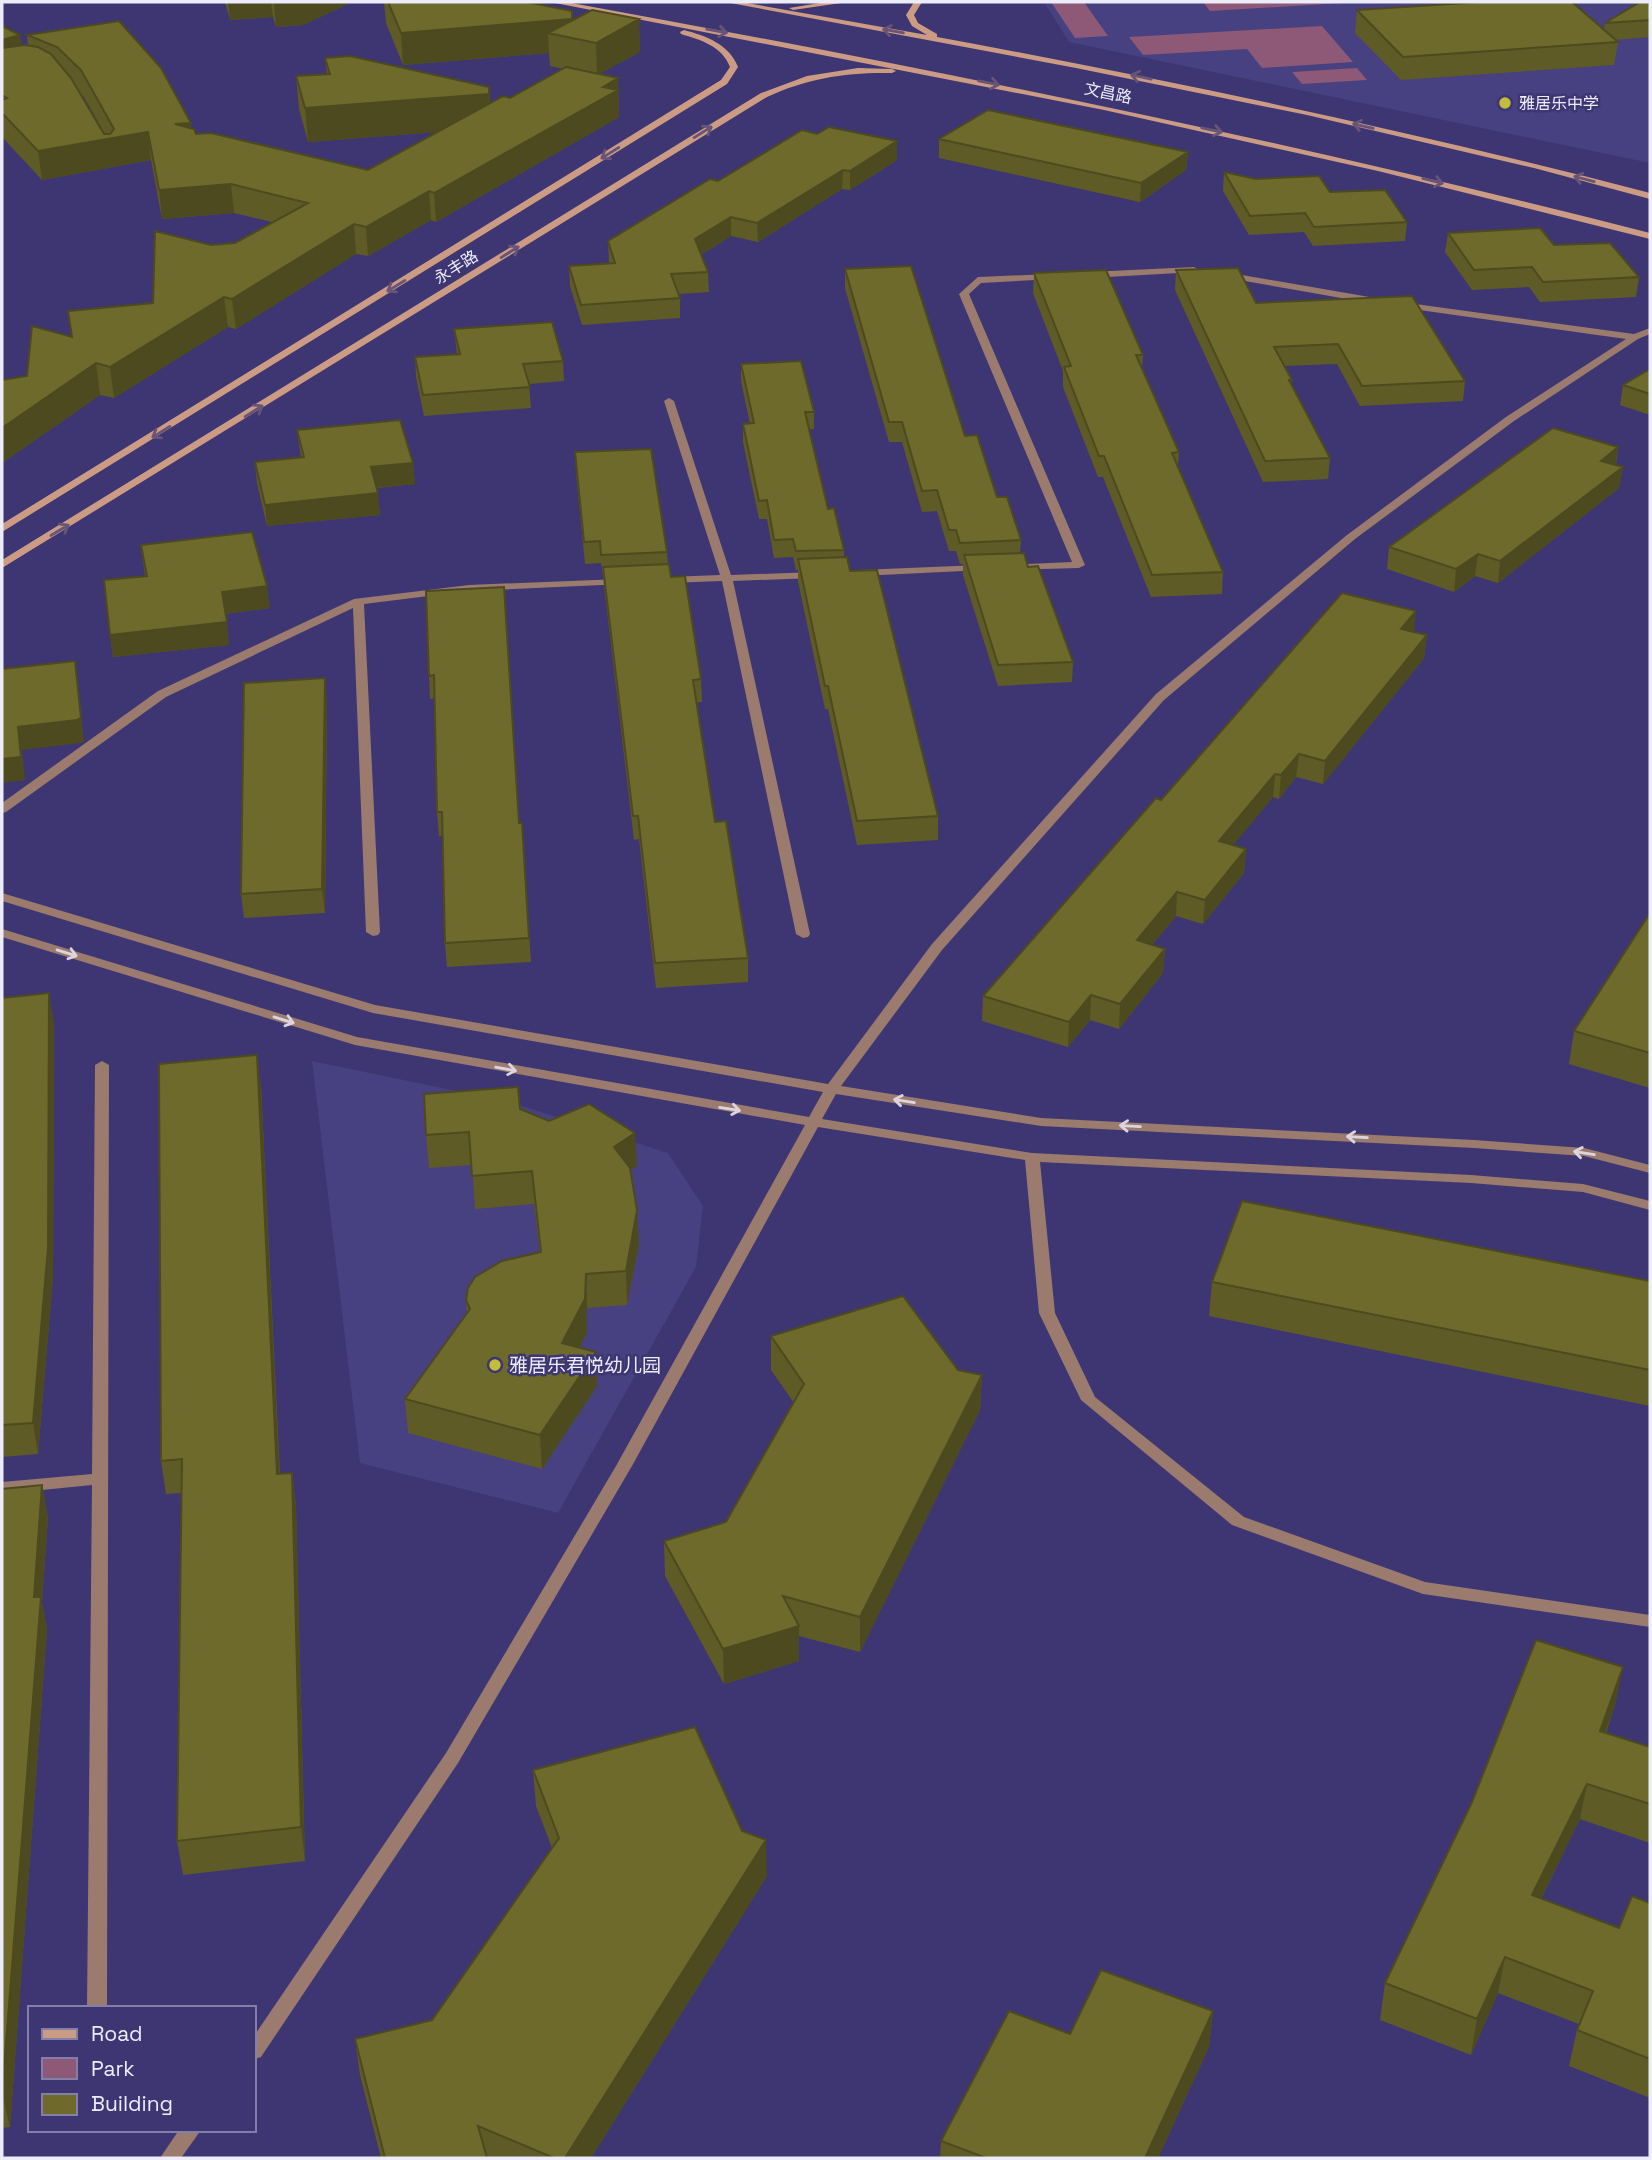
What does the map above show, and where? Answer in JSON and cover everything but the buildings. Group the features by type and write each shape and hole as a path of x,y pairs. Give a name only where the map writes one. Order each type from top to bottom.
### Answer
{"street":[{"name":"文昌路","path":"554,2 950,75 1282,145 1518,201 1650,236"},
{"name":"文昌路","path":"729,2 1140,77 1504,158 1650,196"},
{"path":"740,4 791,8 844,2"},
{"path":"918,2 910,15 915,24 936,37 969,45"},
{"name":"永丰路","path":"2,529 677,112 731,75 734,67 732,59 719,47 639,17"},
{"name":"永丰路","path":"2,565 764,95 795,80 832,73 879,70 950,75"},
{"path":"1073,276 1196,270 1440,312 1635,337"},
{"path":"849,573 1079,565 964,294 978,280 1060,276"},
{"path":"256,2048 452,1758 624,1466 832,1089 937,947 1160,697 1351,537 1510,419 1635,337 1650,331"},
{"path":"669,401 727,578 803,934"},
{"path":"659,581 822,575"},
{"path":"2,809 162,694 358,601 469,588 632,582"},
{"path":"358,601 373,932"},
{"path":"2,897 373,1009 832,1089 1041,1122 1584,1152 1650,1169"},
{"path":"2,933 355,1041 814,1122 1032,1157 1471,1179 1583,1188 1650,1205"},
{"path":"97,2006 102,1065"},
{"path":"1032,1157 1047,1313 1089,1400 1238,1521 1423,1588 1650,1621"},
{"path":"2,1488 100,1479"},
{"path":"170,2158 190,2132"}],"shaded area":[{"name":"雅居乐中学","path":"1044,2 1650,2 1650,163 1069,42"},
{"name":"雅居乐君悦幼儿园","path":"312,1061 510,1102 668,1153 703,1206 696,1267 558,1513 360,1463"}],"green space":[{"path":"1051,2 1084,2 1108,36 1075,38"},
{"path":"1203,2 1359,2 1210,11"},
{"path":"1322,26 1353,62 1262,68 1247,49 1143,55 1129,37"},
{"path":"1357,68 1367,80 1302,84 1292,72"}],"place":[{"name":"雅居乐中学","path":"1505,103"},
{"name":"雅居乐君悦幼儿园","path":"495,1365"}]}
